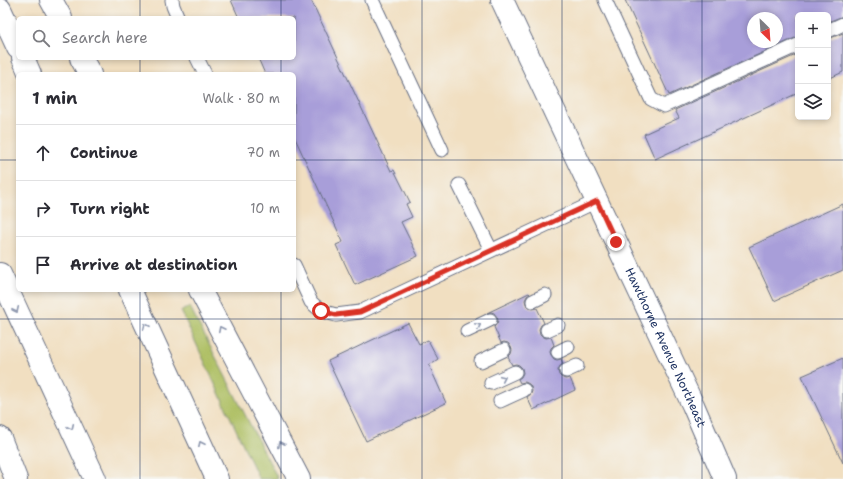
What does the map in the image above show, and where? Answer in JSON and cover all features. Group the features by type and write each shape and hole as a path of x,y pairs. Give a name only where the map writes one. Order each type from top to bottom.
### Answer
{"main road":[{"path":"51,0 60,16"},
{"name":"Hawthorne Avenue Northeast","path":"502,0 693,405 725,479"},
{"path":"0,9 16,44"},
{"path":"24,60 29,72"},
{"path":"82,60 89,72"},
{"path":"0,274 95,479"},
{"path":"131,292 218,479"},
{"path":"201,292 299,479"},
{"path":"0,438 16,479"}],"lane":[{"path":"172,0 177,16"},
{"path":"372,0 442,150"},
{"path":"605,0 651,99 664,106 795,46"},
{"path":"831,30 843,24"},
{"path":"198,60 203,72"},
{"path":"459,185 491,250"},
{"path":"296,269 311,302 321,311 336,315 360,312 597,201"},
{"path":"533,301 545,295"},
{"path":"467,331 490,320"},
{"path":"481,361 504,350"},
{"path":"491,383 515,372"},
{"path":"500,401 524,390"}],"green space":[{"path":"190,307 278,479 259,479 181,311"}],"building":[{"path":"231,0 311,0 391,171 394,170 410,202 406,204 412,217 401,222 418,256 355,285 336,245 343,242 296,140 296,72 264,72 259,60 296,60 296,16 238,16"},
{"path":"625,0 843,0 843,16 831,21 831,12 795,12 795,38 783,43 783,12 747,12 747,48 773,48 669,95"},
{"path":"843,33 843,72 831,78 831,48 831,38"},
{"path":"795,55 795,94 655,159 644,134 679,118 675,110"},
{"path":"843,204 843,270 774,301 749,247"},
{"path":"529,293 530,294 525,300 526,304 529,308 537,308 544,323 539,329 540,334 546,338 551,337 554,345 551,348 551,355 554,359 561,359 563,364 558,370 559,375 565,379 570,378 575,390 533,410 527,397 531,394 531,387 525,382 520,383 518,379 523,373 522,368 516,364 512,365 508,357 511,354 511,347 508,343 501,343 494,327 497,324 497,317 494,313 487,313"},
{"path":"408,323 419,344 428,340 438,359 429,365 446,403 366,441 328,361"},
{"path":"843,358 843,463 802,376"}],"route":[{"path":"321,311 336,315 360,312 597,201 616,242"}]}
